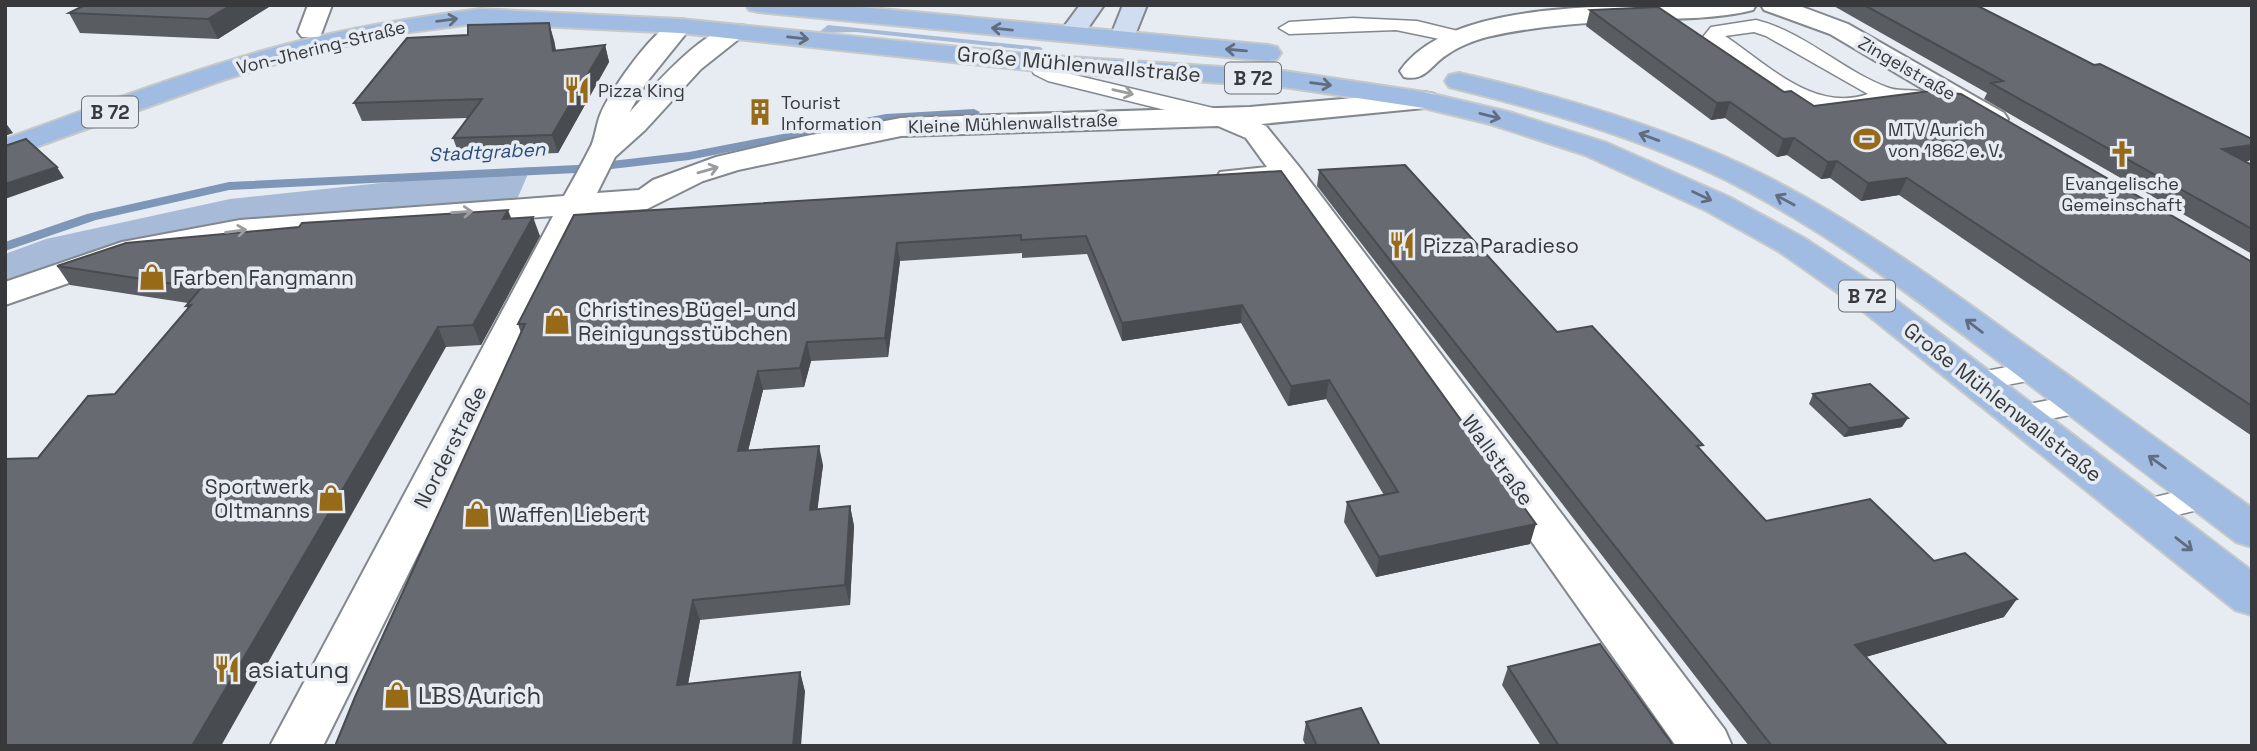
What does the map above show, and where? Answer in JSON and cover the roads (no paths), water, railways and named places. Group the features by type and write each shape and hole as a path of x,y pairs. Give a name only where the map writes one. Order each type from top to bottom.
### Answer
{"main road":[{"name":"Von-Jhering-Straße","path":"5,149 214,74 311,32 410,5"},
{"path":"680,26 704,5"},
{"name":"Große Mühlenwallstraße","path":"758,5 1330,59"},
{"path":"736,31 768,6"},
{"name":"Von-Jhering-Straße","path":"214,74 355,35 455,19 515,16 680,26"},
{"name":"Große Mühlenwallstraße","path":"680,26 1082,67 1284,79 1409,79 1536,99 1599,119 1676,147 1735,173 1808,212 1894,265 2033,371 2252,531"},
{"path":"1070,36 1071,52 1082,67 1107,55 1122,40"},
{"name":"Große Mühlenwallstraße","path":"1409,79 1499,118 1596,149 1718,204 1792,245 1867,296 2142,512 2244,583"}],"street":[{"path":"311,32 320,5"},
{"path":"1070,36 1092,5"},
{"path":"1122,40 1135,5"},
{"path":"1409,79 1423,56 1458,37 1555,16 1744,5"},
{"name":"Zingelstraße","path":"1773,5 1839,29 2012,130"},
{"name":"Norderstraße","path":"296,746 603,151 608,128 625,94 650,59 680,26"},
{"name":"Norderstraße","path":"603,151 635,124 692,63 736,31"},
{"name":"Kleine Mühlenwallstraße","path":"648,199 657,188 726,165 854,134 901,127 1222,117 1409,79"},
{"name":"Kleine Mühlenwallstraße","path":"1222,117 1256,132 1289,175"},
{"path":"1206,180 1289,175"},
{"name":"Wallstraße","path":"1289,175 1706,746"},
{"name":"Kleine Mühlenwallstraße","path":"5,294 134,249 240,230 580,192 648,199"},
{"name":"Kleine Mühlenwallstraße","path":"648,199 651,207 677,211"}],"lane":[{"path":"1289,28 1392,23 1432,27 1458,37"},
{"path":"1884,94 1873,100 1821,105 1805,99 1713,37 1718,31 1756,26 1773,32 1884,94 1965,103"},
{"path":"1038,63 1041,70 1055,76 1222,117"},
{"path":"1976,382 2033,371"},
{"path":"2020,415 2079,404"},
{"path":"2142,512 2205,497"}],"waterway":[{"name":"Stadtgraben","path":"5,247 92,217 229,186 577,169 689,156 886,117 974,112"}],"place":[{"name":"Pizza King","path":"577,90"},
{"name":"Tourist Information","path":"760,112"},
{"name":"MTV Aurich von 1862 e. V.","path":"1867,139"},
{"name":"Evangelische Gemeinschaft","path":"2122,154"},
{"name":"Pizza Paradieso","path":"1402,245"},
{"name":"Farben Fangmann","path":"152,277"},
{"name":"Christines Bügel- und Reinigungsstübchen","path":"557,321"},
{"name":"Sportwerk Oltmanns","path":"331,498"},
{"name":"Waffen Liebert","path":"477,514"},
{"name":"asiatung","path":"227,669"},
{"name":"LBS Aurich","path":"397,695"}]}
